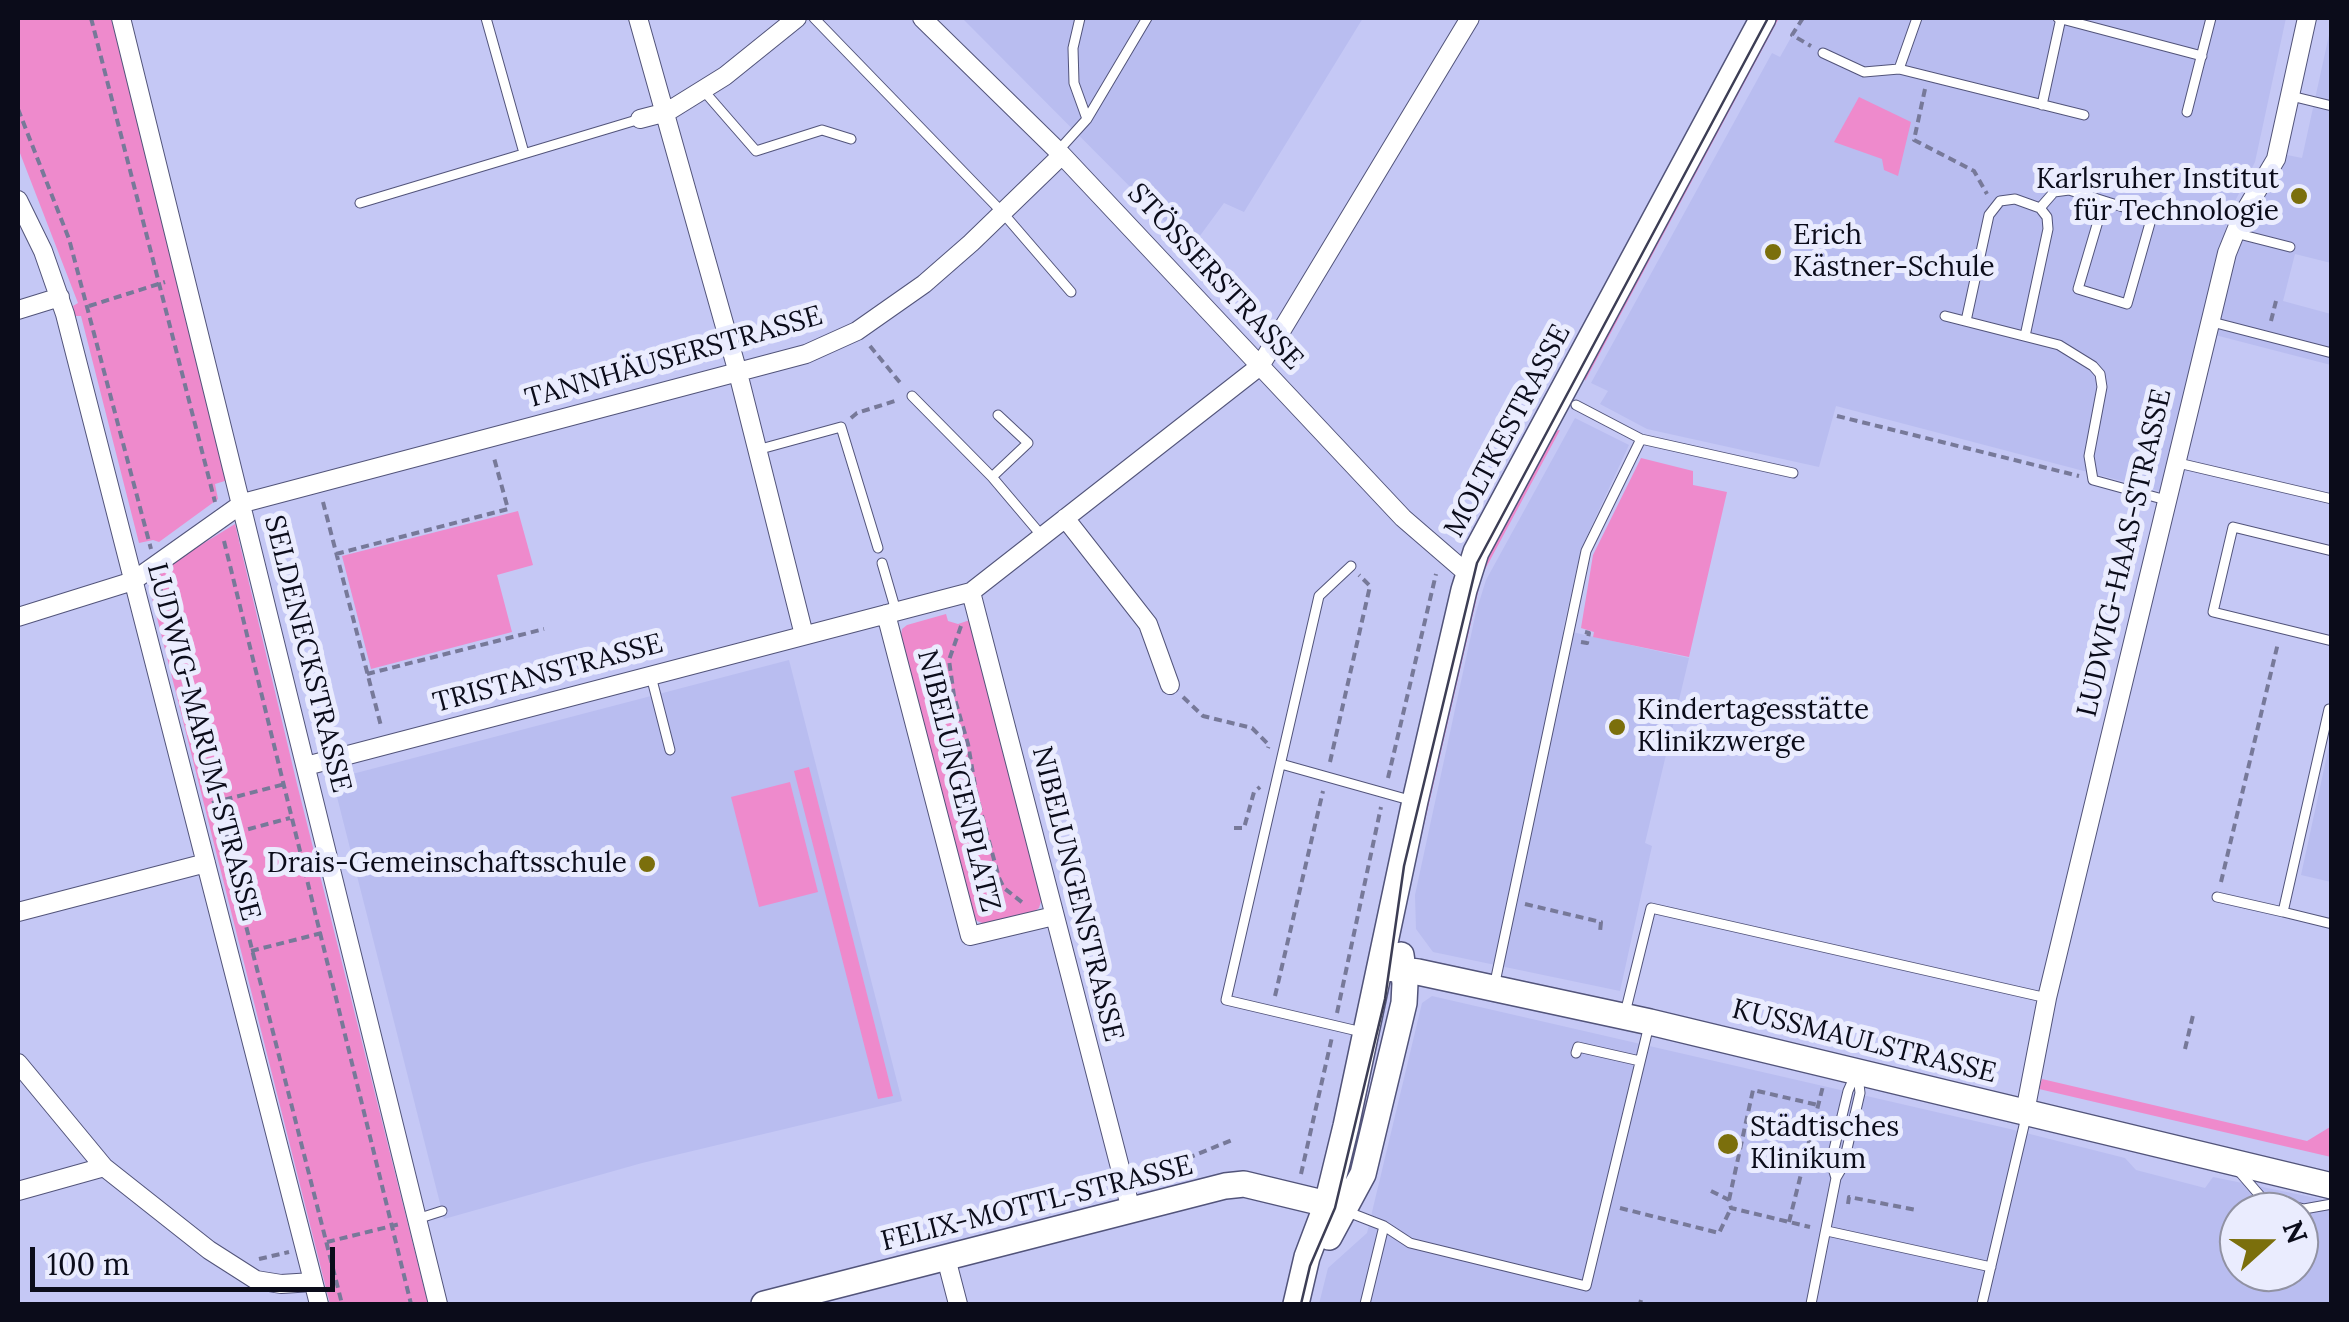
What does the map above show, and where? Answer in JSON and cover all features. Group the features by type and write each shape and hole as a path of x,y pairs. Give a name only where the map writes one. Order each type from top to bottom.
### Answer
{"main road":[{"name":"MOLTKESTRASSE","path":"1325,1204 1362,1174 1404,1002 1392,968 1393,906 1476,552 1764,18"},
{"name":"MOLTKESTRASSE","path":"1297,1304 1366,1033 1392,968"},
{"name":"KUSSMAULSTRASSE","path":"1392,968 1650,1022 2332,1186"},
{"name":"FELIX-MOTTL-STRASSE","path":"764,1304 1244,1184 1325,1204"}],"street":[{"name":"SELDENECKSTRASSE","path":"120,18 438,1304"},
{"path":"638,18 738,374 804,636"},
{"path":"640,119 667,112 725,76 797,18"},
{"name":"STÖSSERSTRASSE","path":"922,18 1060,153 1402,518 1468,575"},
{"path":"971,592 1260,366 1470,18"},
{"name":"LUDWIG-HAAS-STRASSE","path":"2026,1112 2047,998 2209,321 2234,232 2276,159 2307,18"},
{"name":"TANNHÄUSERSTRASSE","path":"133,581 243,503 738,374 806,354 857,331 924,284 1060,153"},
{"name":"LUDWIG-MARUM-STRASSE","path":"18,200 63,305 319,1304"},
{"path":"18,310 63,305"},
{"path":"1065,518 1148,624 1170,685"},
{"path":"18,617 133,581"},
{"name":"TRISTANSTRASSE","path":"308,773 386,745 971,592"},
{"name":"NIBELUNGENSTRASSE","path":"971,592 1048,917 1130,1210"},
{"name":"NIBELUNGENPLATZ","path":"891,612 970,936 1048,917"},
{"path":"18,912 206,863"},
{"path":"18,1063 104,1167 134,1194 256,1280 280,1284 313,1282"},
{"path":"18,1191 104,1167"},
{"path":"946,1258 958,1304"}],"lane":[{"path":"486,18 524,153"},
{"path":"814,18 1002,212 1071,292"},
{"path":"1080,18 1074,48 1074,83 1087,119"},
{"path":"1060,153 1087,119 1147,18"},
{"path":"1899,69 1917,18"},
{"path":"2042,105 2060,18 2202,56"},
{"path":"2187,112 2211,18"},
{"path":"1824,53 1864,72 1899,69 2084,116"},
{"path":"702,90 756,150 822,130 851,139"},
{"path":"2291,96 2332,106"},
{"path":"360,203 640,119"},
{"path":"2040,208 2054,192 2069,190 2152,216 2126,304 2078,289 2104,201"},
{"path":"1966,321 1989,215 2000,201 2015,198 2040,208 2047,217 2048,229 2025,336"},
{"path":"2234,232 2290,247"},
{"path":"1945,316 2059,345 2100,374 2102,387 2089,456 2093,480 2166,500"},
{"path":"2209,321 2332,353"},
{"path":"912,396 992,477 1042,536"},
{"path":"1576,405 1641,439 1793,472"},
{"path":"992,477 1028,442 998,414"},
{"path":"757,450 841,427 878,548"},
{"path":"1494,990 1586,551 1641,439"},
{"path":"2174,462 2332,499"},
{"path":"2332,551 2233,527 2212,612 2332,641"},
{"path":"882,564 891,612"},
{"path":"1351,566 1319,596 1226,1000 1366,1033"},
{"path":"650,676 670,750"},
{"path":"2283,912 2329,710"},
{"path":"1281,764 1416,801"},
{"path":"2217,897 2332,924"},
{"path":"1624,1016 1651,908 2047,998"},
{"path":"1325,1204 1384,1226 1410,1243 1586,1286 1650,1022"},
{"path":"1576,1053 1578,1046 1640,1061"},
{"path":"1811,1304 1836,1178 1831,1162 1848,1091 1858,1071"},
{"path":"1982,1304 2026,1112"},
{"path":"2234,1162 2242,1179 2262,1198 2304,1209 2332,1204"},
{"path":"417,1219 442,1211"},
{"path":"1365,1304 1384,1226"},
{"path":"1827,1231 1991,1267"}],"path":[{"path":"91,18 219,518 411,1304"},
{"path":"1803,18 1792,35 1824,53"},
{"path":"1928,76 1914,140 1974,171 1994,207"},
{"path":"18,109 70,239 342,1304"},
{"path":"63,305 88,307 184,277"},
{"path":"2266,336 2276,301"},
{"path":"841,427 858,413 912,396 884,363"},
{"path":"1837,416 2093,480"},
{"path":"336,554 508,509 489,439"},
{"path":"318,483 386,745"},
{"path":"1325,1204 1301,1177 1385,792 1437,570 1444,556"},
{"path":"978,614 966,617 956,636 950,660 951,679 977,797 1004,888"},
{"path":"367,674 544,629"},
{"path":"2217,897 2282,629"},
{"path":"1199,712 1252,728 1268,745 1266,759"},
{"path":"192,808 283,784 308,773"},
{"path":"1234,828 1244,828 1262,773"},
{"path":"223,836 292,817"},
{"path":"960,896 987,888 1004,888 1048,917"},
{"path":"1511,901 1601,922 1600,932"},
{"path":"251,951 322,933"},
{"path":"2185,1049 2194,1011"},
{"path":"1789,1222 1828,1064"},
{"path":"1606,1204 1719,1233 1730,1208 1754,1090 1818,1104"},
{"path":"1123,1181 1232,1140"},
{"path":"1711,1192 1729,1200"},
{"path":"1841,1234 1849,1197 1916,1210"},
{"path":"1730,1208 1827,1231"},
{"path":"332,1241 386,1227"},
{"path":"246,1274 257,1260 304,1248"}],"shaded area":[{"path":"18,18 111,18 228,480 215,484 218,499 159,542 139,543 81,316 75,316 73,306 78,303 18,148"},
{"path":"962,18 1363,18 1244,212 1224,203 1191,248"},
{"path":"1773,18 1779,18 1585,381 1585,369"},
{"path":"1802,18 2286,18 2255,162 2230,211 2160,491 1836,406 1819,467 1647,429 1600,404 1608,391 1591,383 1772,53 1780,57"},
{"name":"Karlsruher Institut für Technologie","path":"2331,26 2331,263 2295,254 2283,301 2331,314 2331,365 2215,335 2237,250 2250,220 2287,155 2302,158"},
{"path":"1859,97 1911,122 1898,176 1884,170 1882,159 1834,142"},
{"path":"1575,418 1629,445 1581,549 1563,630 1689,658 1645,843 1652,846 1620,991 1433,952 1416,929 1415,895 1476,612 1486,580"},
{"path":"1560,430 1482,575 1407,898 1478,575 1554,431"},
{"path":"1641,458 1693,471 1693,485 1727,492 1689,657 1593,637 1594,632 1581,628 1593,555"},
{"path":"518,511 533,565 497,575 512,632 371,669 342,556"},
{"path":"235,524 428,1304 330,1304 147,578"},
{"path":"946,614 948,621 958,624 970,620 1042,898 1039,908 1029,915 985,924 977,921 972,911 901,636 907,625"},
{"path":"789,660 902,1101 642,1163 444,1219 335,789 337,778"},
{"path":"2331,737 2332,882 2301,875"},
{"path":"809,767 893,1096 878,1099 794,771"},
{"path":"790,782 818,892 759,907 731,797"},
{"name":"Städtisches Klinikum","path":"1432,996 2010,1129 2125,1158 2136,1170 2205,1188 2213,1177 2287,1192 2219,1192 2219,1292 2319,1292 2319,1199 2331,1201 2331,1304 1319,1304 1328,1268 1367,1233 1422,1003"},
{"path":"2042,1079 2307,1141 2330,1127 2331,1119 2331,1157 2039,1089"}],"tram line":[{"path":"1301,1304 1310,1266 1335,1208 1385,999 1404,866 1477,563 1768,18"}],"place":[{"name":"Karlsruher Institut für Technologie","path":"2299,196"},
{"name":"Erich Kästner-Schule","path":"1773,252"},
{"name":"Kindertagesstätte Klinikzwerge","path":"1617,727"},
{"name":"Drais-Gemeinschaftsschule","path":"647,864"},
{"name":"Städtisches Klinikum","path":"1728,1144"}]}
